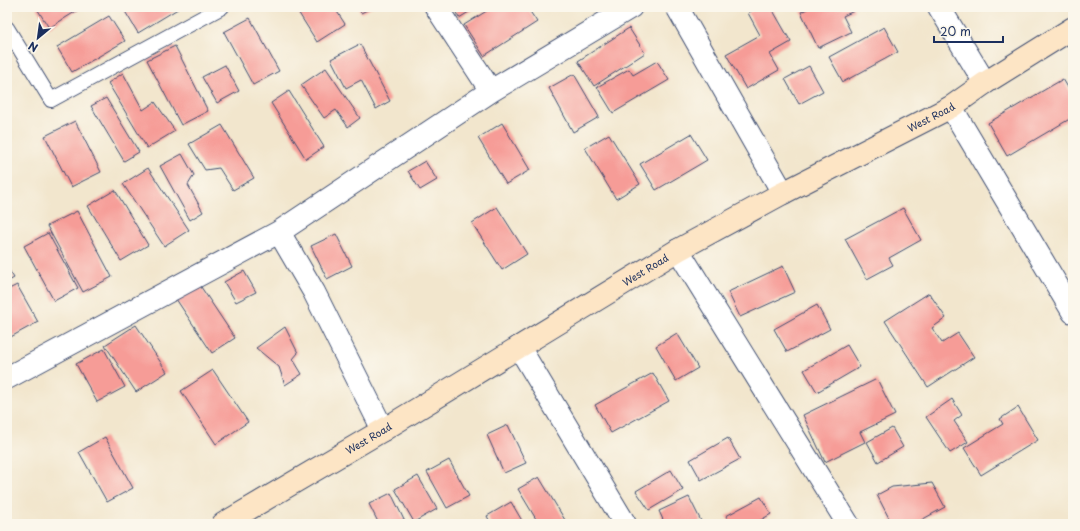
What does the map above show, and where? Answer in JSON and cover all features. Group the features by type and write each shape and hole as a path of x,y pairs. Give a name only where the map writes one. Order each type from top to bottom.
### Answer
{"street":[{"path":"436,7 491,91"},
{"path":"7,378 279,232 491,91 631,7"},
{"path":"677,7 783,193"},
{"path":"939,7 985,82"},
{"name":"West Road","path":"223,524 383,430 678,250 783,193 951,107 985,82 1073,28"},
{"path":"951,107 1073,312"},
{"path":"279,232 314,292 383,430"},
{"path":"678,250 848,524"},
{"path":"519,347 619,522"}],"lane":[{"path":"7,28 51,100 222,7"}],"building":[{"path":"36,7 83,7 49,28"},
{"path":"181,7 138,33 123,8"},
{"path":"295,7 334,7 345,24 317,42"},
{"path":"358,7 373,7 361,13"},
{"path":"453,7 477,7 459,18"},
{"path":"493,7 527,7 537,22 484,56 464,25"},
{"path":"758,7 771,7 791,42 770,54 779,70 746,89 726,54 760,35 748,13"},
{"path":"811,7 853,7 854,11 843,16 851,32 818,48 801,12"},
{"path":"109,16 125,41 72,72 57,47"},
{"path":"250,18 279,71 253,85 224,32"},
{"path":"884,27 898,52 843,82 829,57"},
{"path":"629,28 645,53 594,86 578,61"},
{"path":"360,44 390,101 376,109 361,80 346,88 331,59"},
{"path":"175,46 208,111 181,125 147,60"},
{"path":"657,61 669,80 613,113 597,87 629,69 633,75"},
{"path":"225,65 239,91 217,103 202,77"},
{"path":"809,66 823,91 799,104 785,79"},
{"path":"326,68 360,118 348,127 336,110 324,118 301,85"},
{"path":"123,73 143,110 155,102 175,131 147,148 108,83"},
{"path":"574,74 599,117 573,132 549,88"},
{"path":"1063,79 1073,96 1073,117 1007,156 988,123"},
{"path":"289,91 324,147 306,159 271,103"},
{"path":"106,98 139,152 124,161 91,106"},
{"path":"75,121 101,172 71,187 45,136"},
{"path":"502,123 530,170 506,184 478,138"},
{"path":"222,125 254,178 233,190 219,168 205,170 189,144"},
{"path":"609,134 640,184 616,199 585,148"},
{"path":"691,134 707,160 656,190 640,164"},
{"path":"182,154 194,175 188,185 203,212 190,220 160,166"},
{"path":"425,161 437,180 420,190 408,171"},
{"path":"148,168 189,230 164,246 123,184"},
{"path":"115,190 148,245 121,261 88,206"},
{"path":"497,207 527,254 502,270 472,223"},
{"path":"903,208 921,240 889,258 893,265 867,279 845,239"},
{"path":"77,211 112,277 83,292 47,226"},
{"path":"48,233 78,288 54,301 24,246"},
{"path":"336,234 352,266 327,279 311,246"},
{"path":"783,266 795,292 740,317 728,292"},
{"path":"7,267 14,278 7,282"},
{"path":"244,271 256,292 236,302 224,282"},
{"path":"199,284 235,338 212,353 176,299"},
{"path":"17,285 38,322 7,339 7,290"},
{"path":"929,293 946,318 932,328 942,343 958,333 974,357 928,387 885,321"},
{"path":"817,305 830,329 787,352 774,329"},
{"path":"136,325 167,372 136,392 105,345"},
{"path":"285,327 298,353 293,359 302,374 285,385 279,367 256,348"},
{"path":"677,333 698,368 676,381 656,346"},
{"path":"847,345 860,367 817,392 804,370"},
{"path":"104,349 125,387 97,402 76,364"},
{"path":"213,370 248,422 216,444 181,391"},
{"path":"653,373 669,401 611,433 595,405"},
{"path":"877,379 895,415 860,432 865,442 825,462 803,415"},
{"path":"952,399 962,415 954,421 968,442 950,453 926,417"},
{"path":"1018,407 1038,440 981,475 964,448 1003,424 1000,419"},
{"path":"508,425 526,463 504,473 487,435"},
{"path":"892,428 903,447 878,462 867,442"},
{"path":"105,437 133,488 107,502 79,452"},
{"path":"728,438 740,459 701,480 690,460"},
{"path":"449,460 469,496 447,508 427,472"},
{"path":"671,470 683,490 649,510 636,491"},
{"path":"418,476 437,509 414,522 395,489"},
{"path":"539,477 565,520 558,524 539,524 518,489"},
{"path":"932,483 945,507 914,524 892,524 877,495 892,487"},
{"path":"391,493 406,524 379,524 369,504"},
{"path":"689,497 701,521 695,524 665,524 659,511"},
{"path":"761,497 771,514 754,524 731,524 726,516"},
{"path":"511,502 524,524 491,524 487,516"}]}
